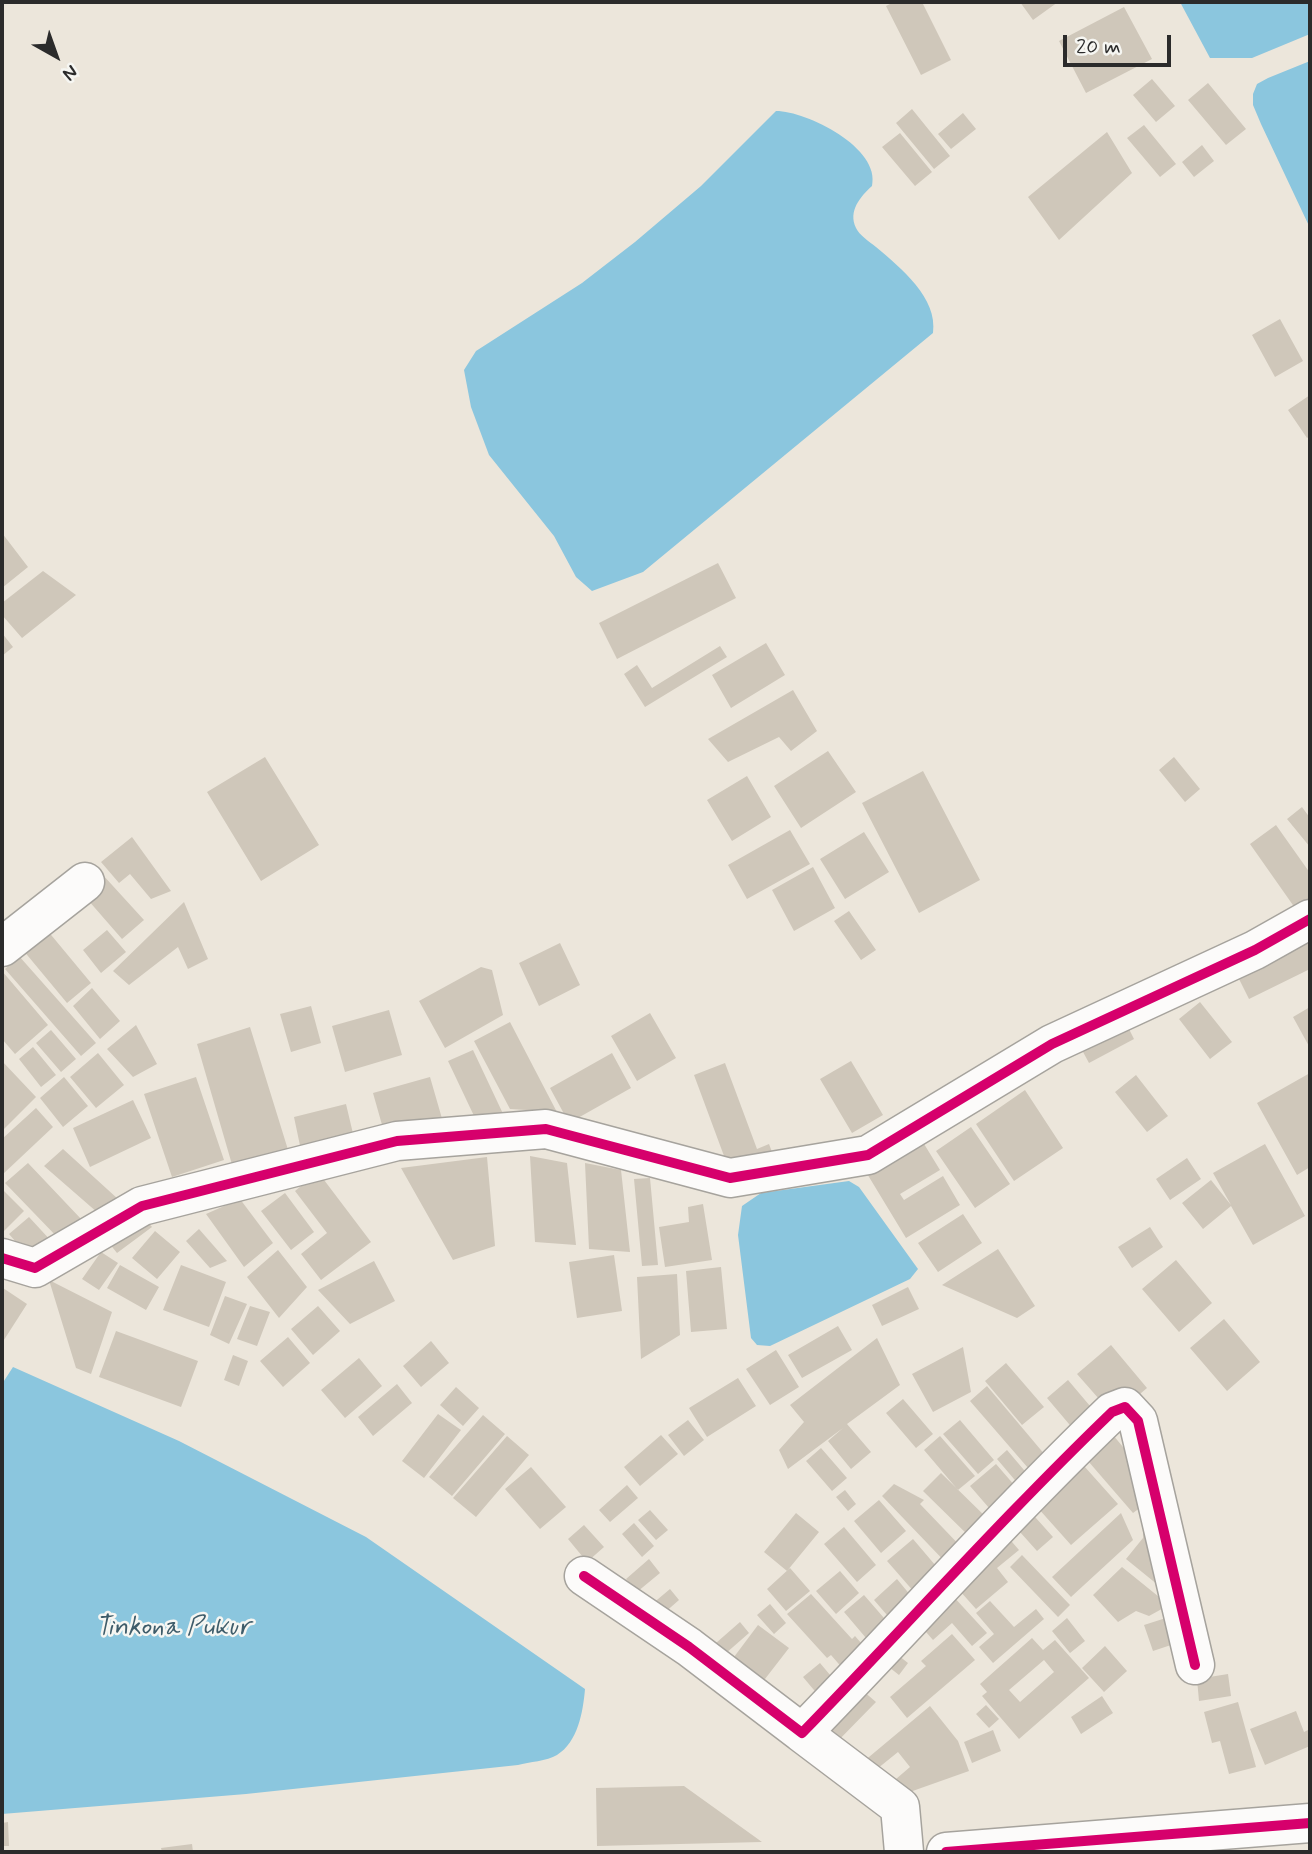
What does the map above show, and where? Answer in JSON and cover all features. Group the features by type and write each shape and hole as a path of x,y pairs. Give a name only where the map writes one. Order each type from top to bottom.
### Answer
{"street":[{"path":"2,947 85,882"},
{"path":"2,1258 35,1268 142,1206 397,1141 546,1129 730,1178 868,1155 1052,1044 1255,950 1310,919"},
{"path":"803,1733 933,1598 1023,1498 1112,1412 1125,1406 1138,1421 1195,1665"},
{"path":"583,1576 689,1647 900,1807 904,1852"},
{"path":"946,1852 1310,1823"}],"water":[{"path":"1180,2 1310,2 1310,34 1252,58 1210,58"},
{"path":"1310,61 1310,228 1261,124 1253,105 1253,94 1257,84"},
{"path":"776,111 805,117 822,125 839,134 865,158 872,172 872,186 854,210 856,228 916,285 930,308 933,333 643,572 592,591 576,577 554,536 489,455 471,407 464,370 476,351 582,283 635,242 701,186"},
{"path":"849,1181 859,1187 918,1269 910,1279 770,1346 757,1345 751,1338 738,1235 742,1206 761,1193"},
{"name":"Tinkona Pukur","path":"13,1367 179,1441 366,1537 585,1689 581,1717 570,1742 553,1757 518,1765 246,1794 2,1814 2,1384"}],"building":[{"path":"894,2 922,2 951,60 921,75 886,6"},
{"path":"1020,2 1058,2 1033,20"},
{"path":"1124,7 1152,59 1086,93 1059,41"},
{"path":"1152,79 1175,106 1156,122 1133,95"},
{"path":"1208,83 1246,129 1226,145 1188,100"},
{"path":"912,109 950,156 934,169 896,123"},
{"path":"963,113 976,129 951,149 938,134"},
{"path":"1144,125 1176,164 1160,177 1127,138"},
{"path":"1107,132 1132,173 1059,240 1028,197"},
{"path":"900,133 932,172 915,186 882,147"},
{"path":"1202,145 1214,161 1194,177 1182,162"},
{"path":"1280,319 1303,361 1275,377 1252,335"},
{"path":"1310,395 1310,436 1307,438 1288,410"},
{"path":"2,533 28,567 2,588"},
{"path":"718,563 736,598 617,659 599,623"},
{"path":"43,571 76,595 22,638 2,615 2,603"},
{"path":"2,633 13,647 2,656"},
{"path":"766,643 785,675 731,708 712,675"},
{"path":"720,646 727,657 645,707 624,674 637,665 652,688"},
{"path":"793,690 817,731 791,751 779,737 728,762 708,739"},
{"path":"828,751 856,792 801,828 774,786"},
{"path":"265,757 319,845 261,881 207,792"},
{"path":"1174,757 1200,789 1185,802 1159,770"},
{"path":"923,771 980,880 919,913 862,803"},
{"path":"747,776 771,817 732,841 707,800"},
{"path":"1302,807 1310,818 1310,847 1287,819"},
{"path":"1276,825 1310,873 1310,898 1295,908 1250,844"},
{"path":"790,830 810,864 747,899 728,865"},
{"path":"864,832 889,872 845,899 820,859"},
{"path":"132,837 171,891 151,899 130,874 119,883 101,862"},
{"path":"813,867 835,908 794,931 772,890"},
{"path":"102,874 144,920 122,939 81,892"},
{"path":"184,902 208,959 188,969 178,947 129,985 113,971"},
{"path":"849,911 876,950 861,960 834,921"},
{"path":"47,930 91,983 67,1003 23,950"},
{"path":"107,930 126,952 101,973 83,950"},
{"path":"1310,937 1310,969 1249,999 1236,973"},
{"path":"560,943 580,985 539,1006 519,963"},
{"path":"19,956 96,1043 81,1056 5,969"},
{"path":"481,967 492,970 503,1015 445,1048 419,1001"},
{"path":"2,971 48,1025 15,1054 2,1039"},
{"path":"92,988 120,1021 100,1039 73,1006"},
{"path":"1200,1002 1232,1042 1210,1059 1179,1019"},
{"path":"311,1006 321,1043 291,1052 280,1014"},
{"path":"1310,1007 1310,1048 1293,1017"},
{"path":"389,1010 402,1055 345,1072 332,1026"},
{"path":"650,1013 676,1058 637,1081 611,1036"},
{"path":"1122,1015 1134,1039 1089,1063 1076,1039"},
{"path":"510,1022 560,1118 537,1121 526,1110 510,1109 474,1041"},
{"path":"136,1025 157,1064 133,1077 107,1049"},
{"path":"250,1027 289,1153 233,1168 197,1044"},
{"path":"51,1030 76,1059 61,1072 36,1043"},
{"path":"33,1047 56,1075 41,1087 19,1059"},
{"path":"473,1050 505,1118 475,1118 448,1061"},
{"path":"98,1053 124,1085 96,1108 70,1077"},
{"path":"612,1053 631,1088 569,1123 550,1088"},
{"path":"2,1061 36,1097 2,1131"},
{"path":"851,1061 883,1115 852,1133 820,1079"},
{"path":"725,1063 757,1149 769,1144 775,1160 727,1164 694,1075"},
{"path":"1310,1073 1310,1167 1297,1175 1257,1103"},
{"path":"1136,1075 1168,1116 1147,1132 1115,1092"},
{"path":"64,1077 88,1106 63,1127 40,1098"},
{"path":"196,1077 224,1160 172,1177 144,1094"},
{"path":"430,1077 443,1122 386,1139 373,1093"},
{"path":"1025,1090 1063,1148 1014,1181 976,1124"},
{"path":"133,1100 151,1138 90,1167 73,1128"},
{"path":"346,1104 355,1142 302,1155 294,1117"},
{"path":"36,1108 53,1127 2,1175 2,1139"},
{"path":"971,1127 1010,1184 975,1208 936,1151"},
{"path":"921,1139 940,1170 900,1194 904,1200 943,1176 960,1205 906,1238 866,1172"},
{"path":"1265,1144 1305,1216 1253,1245 1231,1206 1203,1229 1182,1203 1211,1180 1231,1205 1213,1173"},
{"path":"63,1149 118,1199 98,1213 44,1166"},
{"path":"530,1156 567,1163 576,1245 535,1242"},
{"path":"487,1157 495,1246 453,1260 401,1168"},
{"path":"1187,1158 1201,1179 1170,1200 1156,1179"},
{"path":"28,1163 82,1220 60,1240 5,1183"},
{"path":"585,1163 621,1170 630,1252 589,1249"},
{"path":"318,1172 371,1242 321,1280 301,1254 327,1233 295,1191"},
{"path":"650,1178 658,1265 642,1266 634,1179"},
{"path":"2,1189 24,1211 3,1232 2,1231"},
{"path":"285,1193 314,1232 291,1250 261,1211"},
{"path":"240,1199 273,1243 244,1267 206,1214"},
{"path":"703,1204 712,1260 665,1267 659,1227 689,1222 688,1207"},
{"path":"963,1214 982,1243 938,1272 918,1243"},
{"path":"29,1217 53,1243 27,1255 9,1234"},
{"path":"144,1217 152,1227 117,1253 109,1243"},
{"path":"1150,1227 1163,1247 1132,1268 1118,1247"},
{"path":"199,1229 227,1261 210,1268 186,1241"},
{"path":"155,1231 180,1252 157,1279 132,1258"},
{"path":"998,1249 1035,1306 1017,1318 942,1285"},
{"path":"278,1250 307,1287 279,1318 247,1277"},
{"path":"101,1252 118,1263 99,1290 82,1279"},
{"path":"614,1255 622,1311 577,1318 569,1262"},
{"path":"1176,1260 1212,1303 1179,1332 1142,1289"},
{"path":"374,1261 395,1301 350,1324 318,1290"},
{"path":"120,1265 159,1287 146,1310 107,1288"},
{"path":"181,1265 226,1282 209,1327 163,1310"},
{"path":"721,1267 727,1329 691,1332 686,1271"},
{"path":"677,1274 680,1335 641,1359 637,1277"},
{"path":"49,1280 112,1312 91,1374 76,1368"},
{"path":"908,1287 919,1309 882,1326 872,1305"},
{"path":"3,1288 27,1304 2,1343 2,1291"},
{"path":"225,1296 247,1304 229,1344 210,1335"},
{"path":"250,1306 270,1312 257,1346 237,1339"},
{"path":"318,1306 340,1331 313,1355 291,1329"},
{"path":"1224,1319 1260,1362 1227,1391 1190,1348"},
{"path":"838,1326 852,1350 802,1378 788,1355"},
{"path":"116,1331 198,1361 181,1407 99,1377"},
{"path":"288,1337 310,1363 283,1387 260,1361"},
{"path":"877,1338 900,1385 847,1424 871,1452 851,1469 828,1441 843,1428 788,1469 779,1450 804,1422 790,1405"},
{"path":"431,1341 449,1363 421,1387 403,1366"},
{"path":"1111,1345 1147,1388 1114,1416 1077,1374"},
{"path":"963,1347 971,1392 933,1412 912,1374"},
{"path":"776,1350 799,1387 770,1405 746,1369"},
{"path":"233,1355 248,1361 239,1386 224,1380"},
{"path":"359,1358 382,1386 345,1418 321,1390"},
{"path":"1006,1363 1044,1407 1022,1425 985,1381"},
{"path":"738,1378 756,1406 707,1437 689,1408"},
{"path":"1068,1380 1101,1419 1080,1437 1047,1398"},
{"path":"397,1384 412,1403 373,1436 358,1417"},
{"path":"987,1386 1051,1462 1035,1476 970,1401"},
{"path":"456,1387 479,1408 463,1426 440,1405"},
{"path":"903,1399 933,1434 916,1448 886,1413"},
{"path":"438,1414 461,1430 424,1478 402,1461"},
{"path":"483,1415 505,1434 452,1496 429,1477"},
{"path":"688,1420 704,1440 684,1456 668,1435"},
{"path":"960,1420 994,1460 978,1474 943,1434"},
{"path":"1108,1429 1143,1471 1152,1499 1133,1513 1082,1454"},
{"path":"661,1435 678,1454 640,1486 624,1467"},
{"path":"507,1436 529,1455 476,1517 453,1498"},
{"path":"940,1436 975,1476 958,1490 924,1450"},
{"path":"821,1448 847,1478 832,1491 806,1461"},
{"path":"1007,1450 1035,1483 1025,1492 997,1459"},
{"path":"1076,1457 1118,1504 1071,1545 1029,1498"},
{"path":"996,1464 1022,1494 996,1516 970,1486"},
{"path":"531,1467 566,1507 540,1529 505,1489"},
{"path":"941,1473 992,1523 974,1541 923,1491"},
{"path":"894,1484 924,1500 920,1504 967,1553 952,1569 882,1496"},
{"path":"627,1485 638,1498 610,1522 599,1510"},
{"path":"845,1490 856,1504 848,1511 836,1497"},
{"path":"879,1500 906,1531 881,1553 854,1521"},
{"path":"1027,1508 1053,1537 1037,1551 1011,1522"},
{"path":"650,1510 668,1530 656,1540 638,1520"},
{"path":"796,1513 819,1532 787,1571 764,1552"},
{"path":"1121,1513 1133,1540 1071,1597 1052,1577"},
{"path":"1143,1518 1174,1598 1126,1559 1143,1538"},
{"path":"634,1523 654,1546 642,1557 622,1534"},
{"path":"584,1525 604,1547 587,1562 568,1539"},
{"path":"844,1527 876,1565 857,1582 824,1544"},
{"path":"1006,1535 1019,1550 997,1568 1008,1582 976,1609 951,1581"},
{"path":"913,1539 947,1579 922,1601 887,1561"},
{"path":"1022,1555 1070,1605 1058,1617 1010,1567"},
{"path":"649,1559 660,1573 637,1592 626,1579"},
{"path":"1122,1567 1169,1605 1149,1616 1136,1611 1118,1622 1093,1595"},
{"path":"790,1568 810,1591 786,1611 767,1589"},
{"path":"840,1571 859,1593 836,1614 816,1591"},
{"path":"897,1579 916,1602 893,1622 874,1600"},
{"path":"670,1589 679,1600 655,1621 645,1610"},
{"path":"811,1594 852,1639 855,1636 874,1658 851,1678 831,1655 827,1658 787,1614"},
{"path":"864,1595 897,1633 877,1651 844,1612"},
{"path":"952,1595 987,1633 972,1646 952,1623 933,1640 919,1624"},
{"path":"990,1601 1014,1627 1036,1609 1044,1619 993,1663 979,1647 994,1634 976,1613"},
{"path":"770,1604 786,1623 774,1634 757,1615"},
{"path":"1169,1617 1177,1643 1153,1651 1144,1625"},
{"path":"1067,1618 1085,1641 1070,1653 1052,1631"},
{"path":"740,1622 749,1633 725,1654 716,1643"},
{"path":"758,1625 789,1648 758,1688 728,1665"},
{"path":"952,1634 975,1660 907,1718 890,1697 926,1666 921,1661"},
{"path":"1032,1638 1043,1650 1055,1640 1089,1678 1019,1739 982,1696 987,1692 980,1684","holes":["1044,1660 1054,1672 1020,1702 1009,1690"]},
{"path":"1105,1646 1127,1671 1104,1692 1082,1668"},
{"path":"894,1652 908,1663 899,1675 885,1664"},
{"path":"820,1663 841,1688 824,1702 803,1677"},
{"path":"1228,1674 1231,1696 1199,1701 1197,1679"},
{"path":"862,1690 876,1702 832,1747 819,1734"},
{"path":"1102,1696 1113,1713 1081,1734 1071,1717"},
{"path":"1238,1702 1256,1767 1229,1774 1220,1741 1212,1743 1204,1712"},
{"path":"986,1705 999,1719 989,1728 976,1714"},
{"path":"930,1706 958,1741 969,1771 907,1793 896,1779 910,1767 898,1752 872,1773 863,1762"},
{"path":"1296,1711 1304,1732 1310,1729 1310,1746 1265,1765 1250,1729"},
{"path":"993,1730 1001,1751 972,1763 964,1742"},
{"path":"684,1786 762,1842 597,1846 596,1788"},
{"path":"8,1822 9,1846 2,1846 2,1823"},
{"path":"192,1844 193,1852 162,1852 161,1848"}],"cycle path":[{"path":"2,1258 35,1268 142,1206 397,1141 546,1129 730,1178 868,1155 1052,1044 1255,950 1310,919"},
{"path":"584,1576 689,1647 802,1733 1072,1451 1112,1412 1125,1407 1138,1421 1195,1665"},
{"path":"946,1852 1310,1823"}]}
